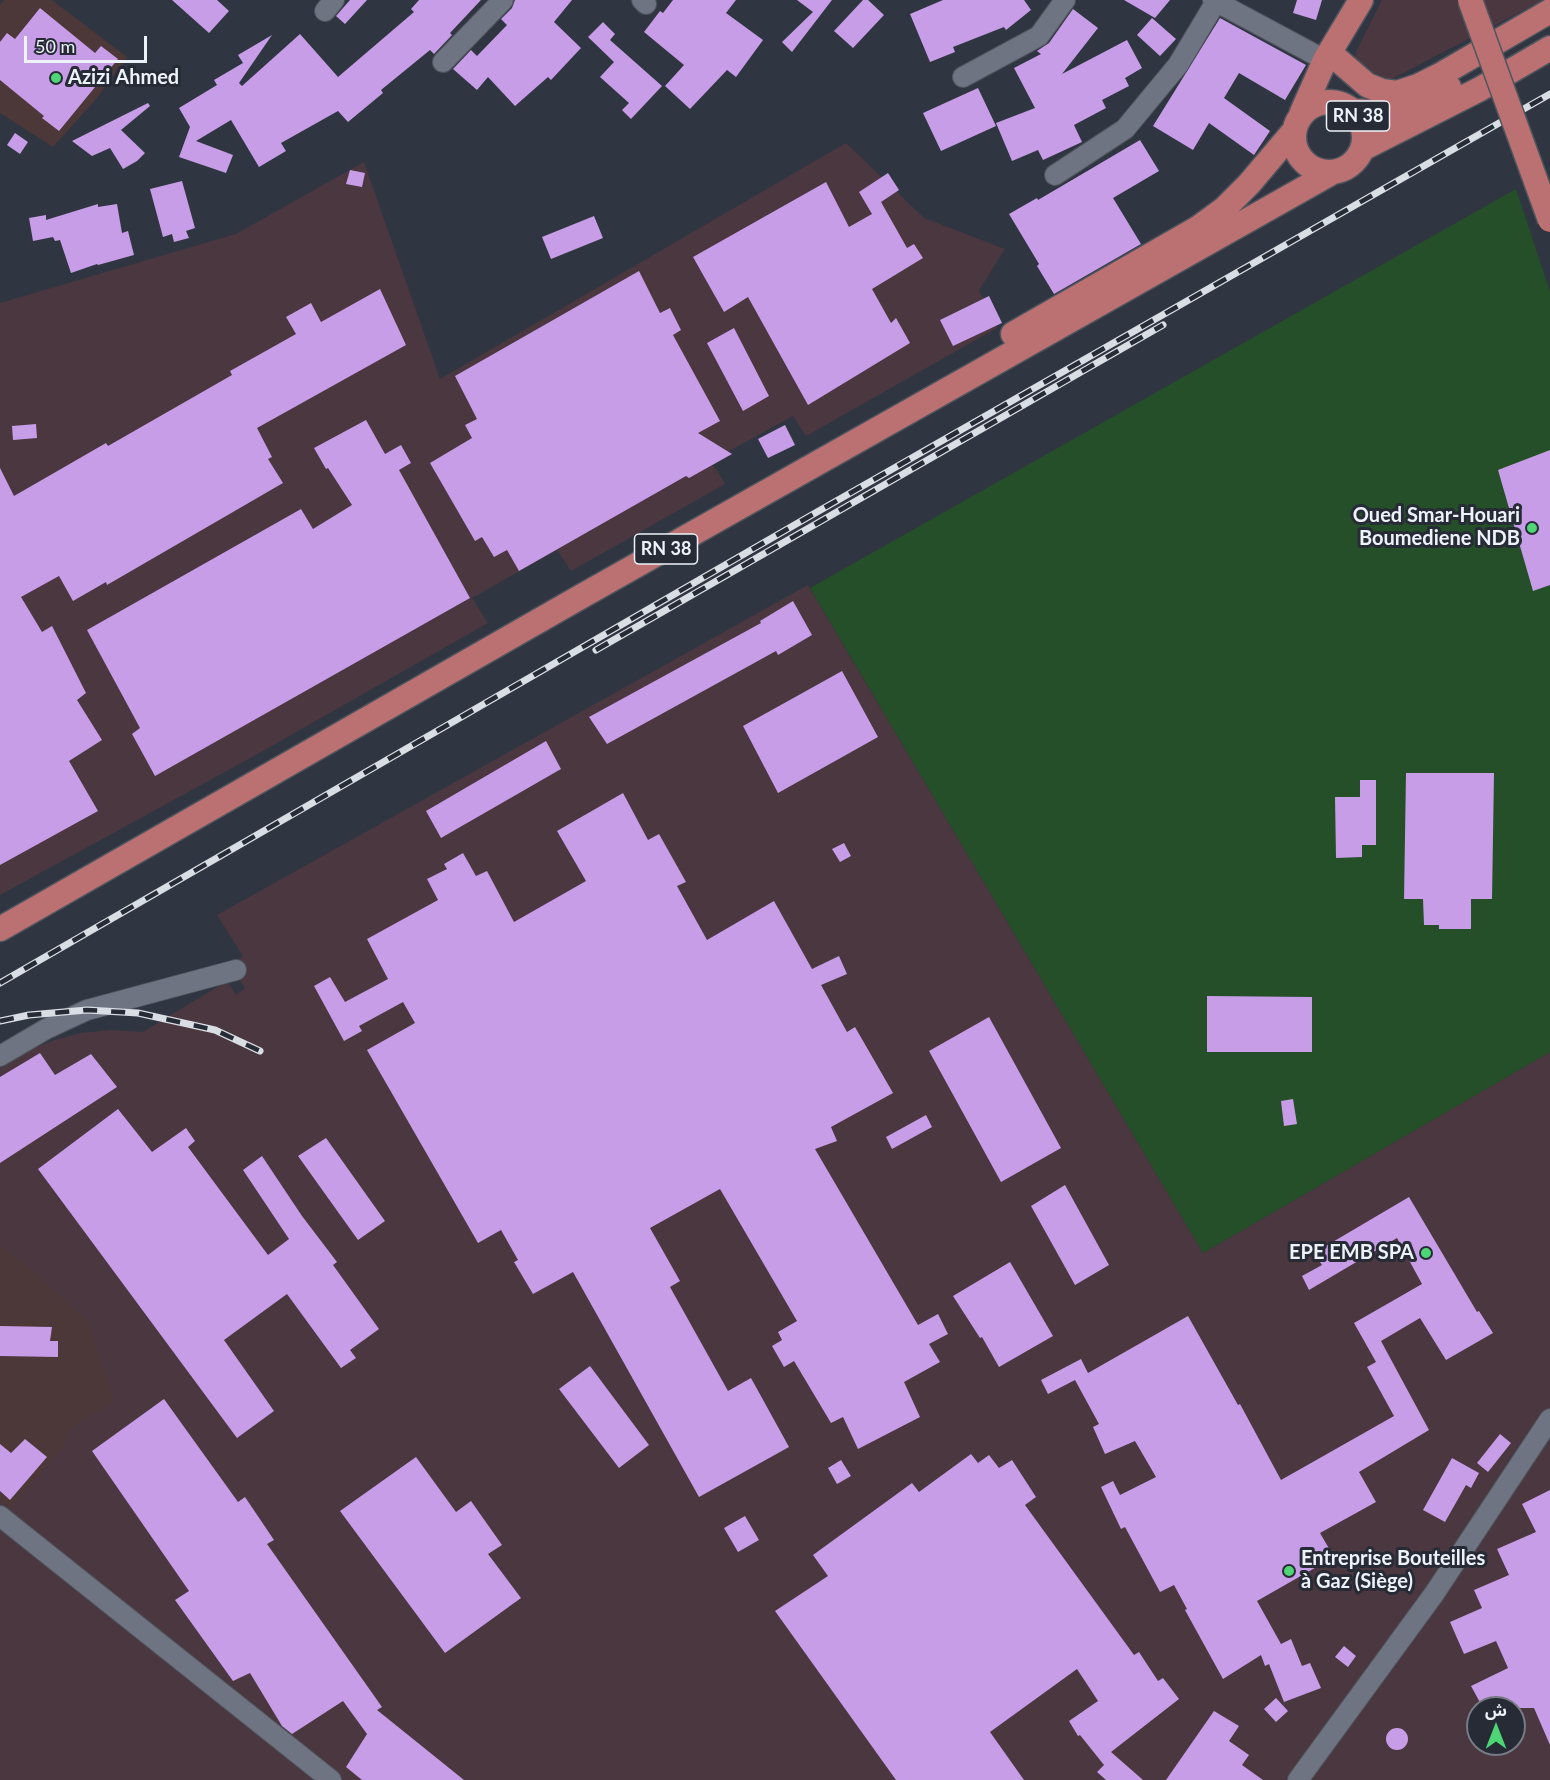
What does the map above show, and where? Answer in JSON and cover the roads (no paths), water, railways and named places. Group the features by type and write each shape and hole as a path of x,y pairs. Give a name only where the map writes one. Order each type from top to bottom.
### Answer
{"main road":[{"path":"1333,172 1320,171 1308,166 1299,157 1294,145 1298,122 1328,57 1361,0"},
{"path":"1470,0 1550,220"},
{"path":"1328,57 1367,85 1382,91 1397,93 1440,75 1550,11"},
{"name":"RN 38","path":"0,929 582,596 948,381 1198,228 1224,209 1249,184 1313,105 1326,101 1382,113 1399,111 1416,105 1473,75 1550,29"},
{"name":"RN 38","path":"0,914 948,381 1351,164 1362,148 1480,88 1550,48"},
{"path":"1328,57 1346,106"},
{"name":"RN 38","path":"1346,106 1358,116 1363,127 1362,148"}],"street":[{"path":"443,62 503,0"},
{"path":"963,77 1039,36 1065,0"},
{"path":"1055,175 1125,129 1178,65 1215,1 1328,57"},
{"path":"0,1056 46,1029 87,1010 236,970"},
{"path":"1298,1780 1434,1594 1550,1419"},
{"path":"0,1516 331,1780"}],"railway":[{"path":"0,983 810,516 1550,94"},
{"path":"596,650 1163,325"},
{"path":"0,1021 29,1015 87,1010 138,1013 215,1030 260,1051"}],"place":[{"name":"Azizi Ahmed","path":"56,78"},
{"name":"Oued Smar-Houari Boumediene NDB","path":"1532,528"},
{"name":"EPE EMB SPA","path":"1426,1253"},
{"name":"Entreprise Bouteilles à Gaz (Siège)","path":"1289,1571"}]}
